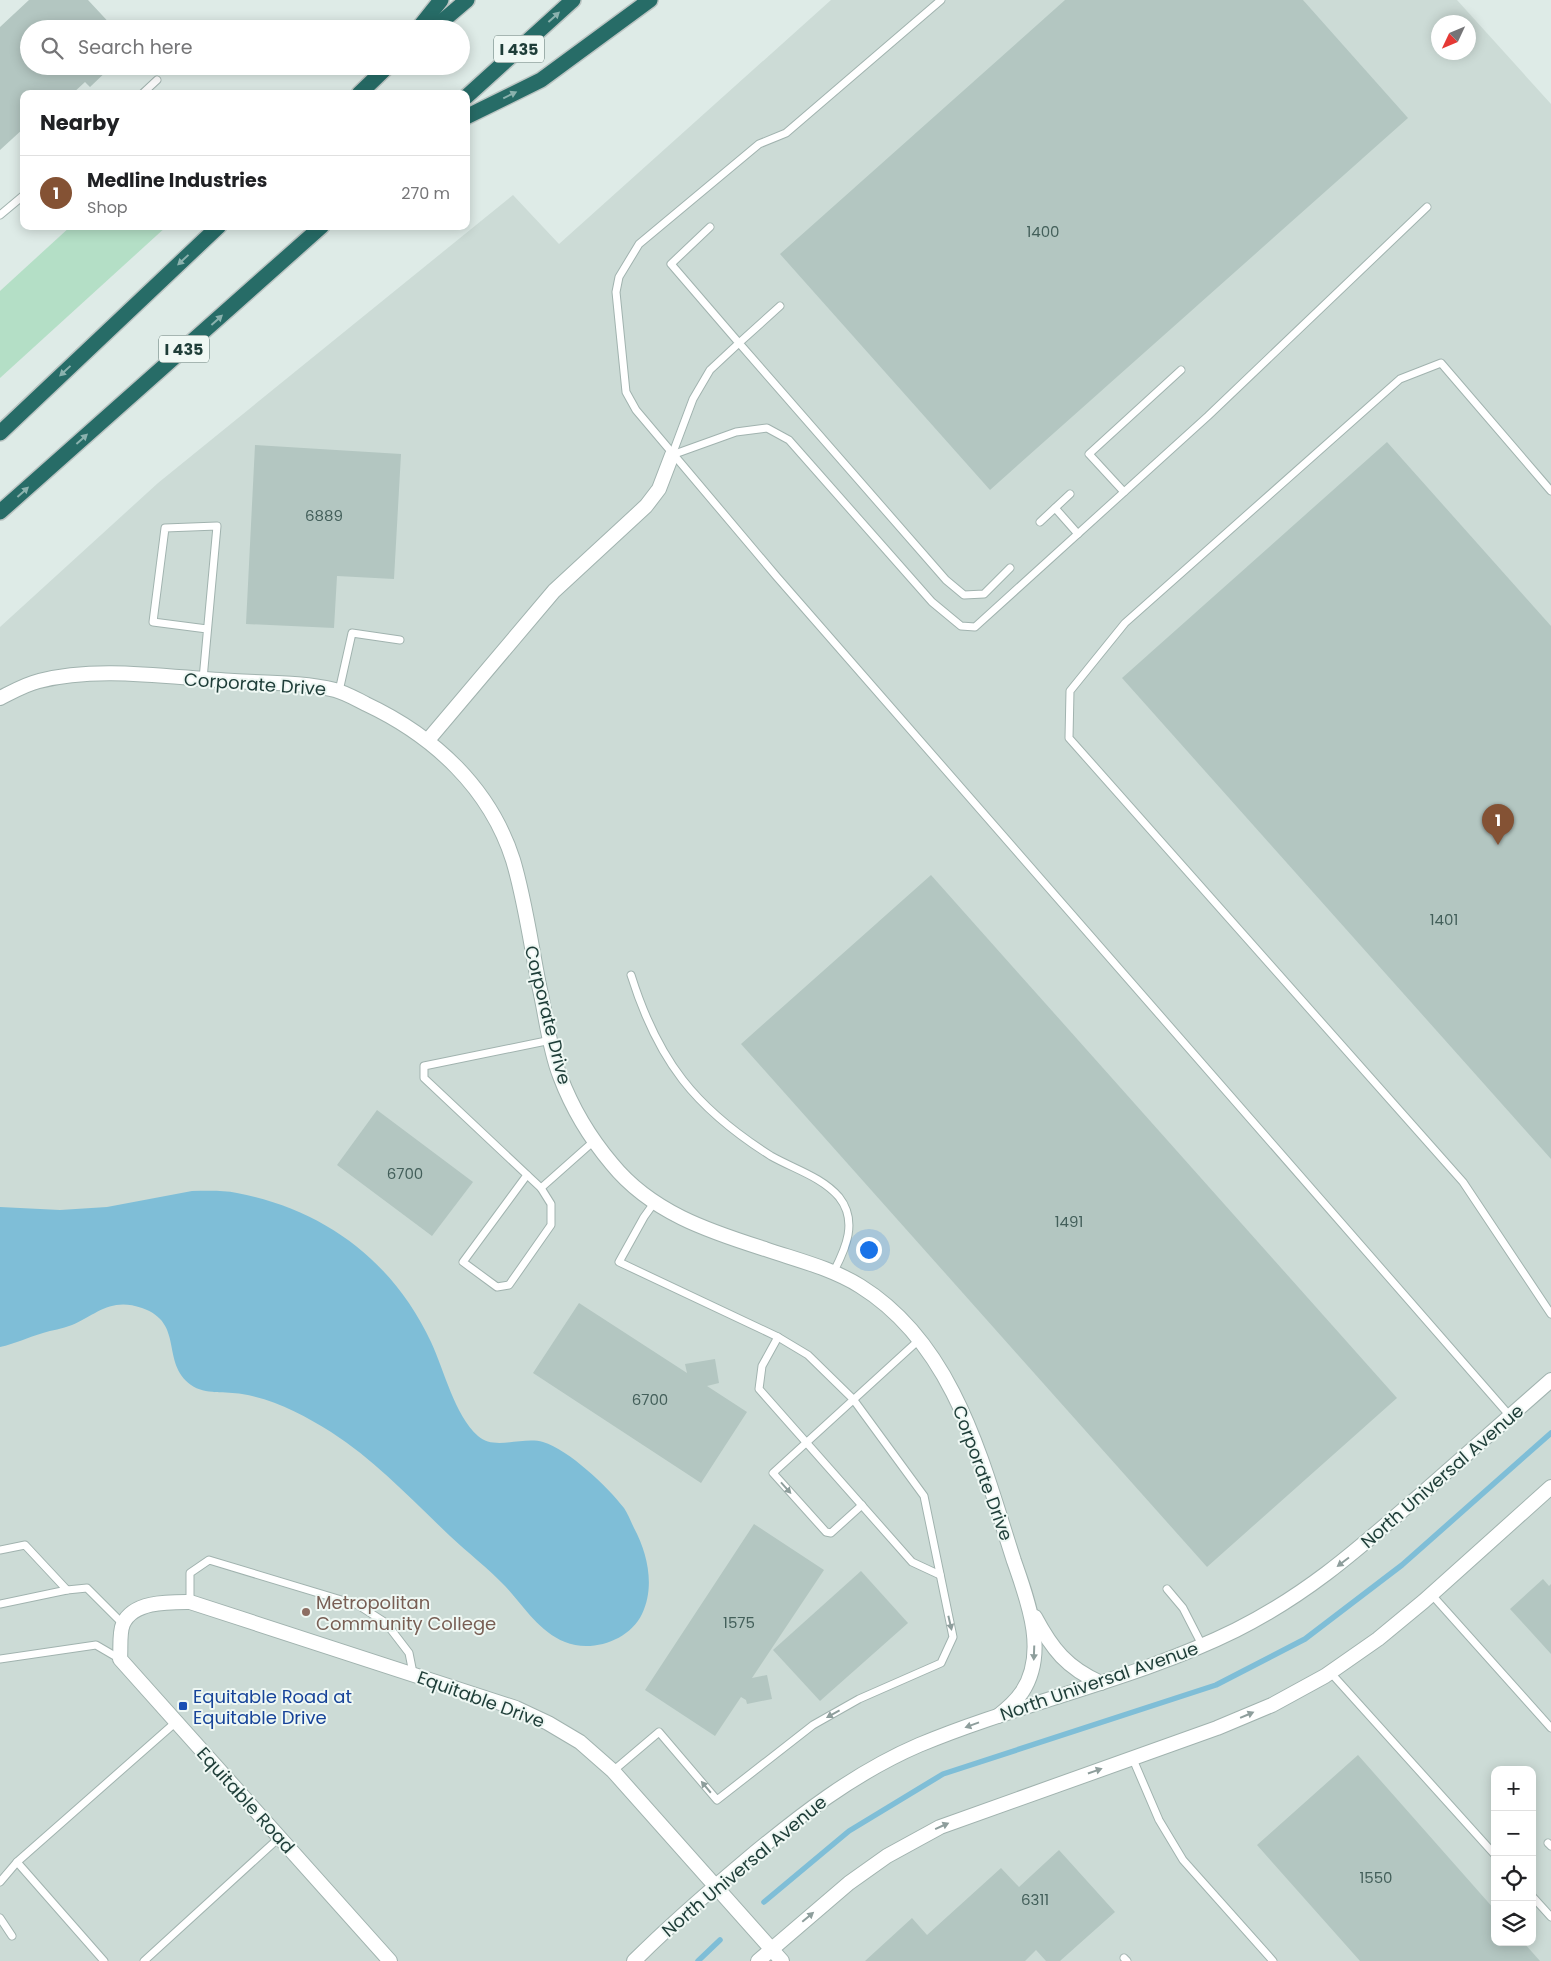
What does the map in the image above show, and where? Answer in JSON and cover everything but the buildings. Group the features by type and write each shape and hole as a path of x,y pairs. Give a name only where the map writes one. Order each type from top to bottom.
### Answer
{"highway":[{"path":"425,20 441,0"},
{"path":"444,20 467,0"},
{"name":"I 435","path":"470,93 573,0"},
{"path":"470,115 541,80 650,0"},
{"path":"363,90 379,75"},
{"path":"0,433 215,230"},
{"name":"I 435","path":"0,512 317,230"}],"street":[{"path":"428,740 554,590 646,506 659,489 672,455"},
{"name":"Corporate Drive","path":"0,698 37,681 94,673 300,685 339,691 384,712 428,740 461,770 489,806 513,860 560,1075 582,1124 594,1141 629,1183 654,1203 692,1224 834,1271 861,1286 886,1305 920,1339 935,1360 957,1400 978,1448 1029,1605 1047,1641 1056,1652 1082,1675 1101,1683"},
{"name":"North Universal Avenue","path":"634,1961 716,1885 795,1819 850,1781 881,1763 920,1745 998,1716 1101,1683 1202,1645 1234,1631 1304,1592 1351,1556 1551,1380"},
{"path":"758,1961 848,1883 887,1856 940,1827 1216,1728 1272,1705 1330,1672 1378,1640 1551,1487"},
{"name":"Equitable Drive","path":"123,1624 136,1609 168,1602 190,1602 413,1673 516,1708 548,1723 580,1742 612,1771 771,1948"},
{"name":"Corporate Drive","path":"998,1716 1024,1689 1031,1673 1035,1657 1029,1605"},
{"path":"120,1659 123,1624"},
{"name":"Equitable Road","path":"120,1659 390,1961"},
{"path":"771,1948 782,1961"}],"lane":[{"path":"941,0 786,133 758,144 639,244 619,277 616,292 626,392 636,410 672,455 1510,1416"},
{"path":"146,90 157,80"},
{"path":"0,215 20,198"},
{"path":"672,455 736,432 767,428 789,440 932,602 961,626 975,627 1208,416 1427,207"},
{"path":"710,227 671,264 946,580 964,595 984,594 1010,568"},
{"path":"672,455 693,399 710,370 780,306"},
{"path":"1551,491 1441,363 1400,379 1125,623 1070,691 1069,738 1463,1182 1551,1314"},
{"path":"1124,492 1090,454 1181,370"},
{"path":"1040,522 1070,494"},
{"path":"1055,508 1078,534"},
{"path":"202,679 218,526 165,528 153,622 207,629"},
{"path":"339,691 352,633 400,640"},
{"path":"631,975 642,1009 658,1045 678,1075 704,1105 748,1141 826,1184 840,1199 849,1218 850,1232 844,1253 834,1271"},
{"path":"528,1175 463,1262 497,1287 510,1284 551,1225 551,1204 541,1188 528,1175 424,1078 424,1066 551,1040"},
{"path":"541,1188 594,1141"},
{"path":"612,1771 659,1732 717,1800 813,1725 859,1699 941,1663 946,1657 953,1637 924,1496 853,1399 808,1356 778,1338 619,1262 654,1203"},
{"path":"778,1338 762,1366 759,1389 912,1562 940,1575"},
{"path":"862,1505 831,1533 826,1532 773,1473 920,1339"},
{"path":"0,1550 25,1546 67,1590"},
{"path":"190,1602 190,1573 209,1560 358,1605 386,1623 409,1653 413,1673"},
{"path":"0,1604 67,1590 87,1588 123,1624"},
{"path":"1167,1589 1183,1608 1202,1645"},
{"path":"1432,1594 1551,1728"},
{"path":"0,1659 96,1645 120,1659"},
{"path":"1330,1672 1491,1850"},
{"path":"0,1882 17,1862 176,1722"},
{"path":"1132,1757 1159,1820 1183,1860 1273,1961"},
{"path":"144,1961 280,1838"},
{"path":"17,1862 104,1961"},
{"path":"1536,1900 1551,1917"},
{"path":"0,1918 12,1936"}],"shaded area":[{"path":"831,0 1457,0 1471,15 1431,15 1431,60 1476,60 1476,21 1551,104 1551,1961 0,1961 0,627 158,483 513,195 559,244"}],"green space":[{"path":"67,230 163,230 0,378 0,291"}],"water":[{"path":"192,1191 231,1192 269,1201 299,1212 327,1226 353,1244 376,1264 397,1287 415,1313 431,1342 462,1416 478,1436 485,1440 500,1443 543,1442 553,1446 576,1461 598,1480 625,1510 639,1538 646,1560 649,1582 648,1593 642,1614 636,1623 619,1638 597,1645 575,1645 555,1637 539,1625 492,1573 393,1481 347,1443 310,1420 277,1404 254,1396 203,1390 191,1385 182,1376 176,1365 168,1333 163,1323 155,1315 142,1308 121,1304 105,1308 65,1328 0,1347 0,1207 60,1210 107,1207"}],"waterway":[{"path":"764,1902 849,1831 943,1774 1216,1685 1305,1639 1402,1565 1551,1433"},
{"path":"698,1961 720,1940"}],"place":[{"name":"Medline Industries","path":"1498,845"},
{"name":"Metropolitan Community College","path":"306,1612"},
{"name":"Equitable Road at Equitable Drive","path":"183,1706"}]}
